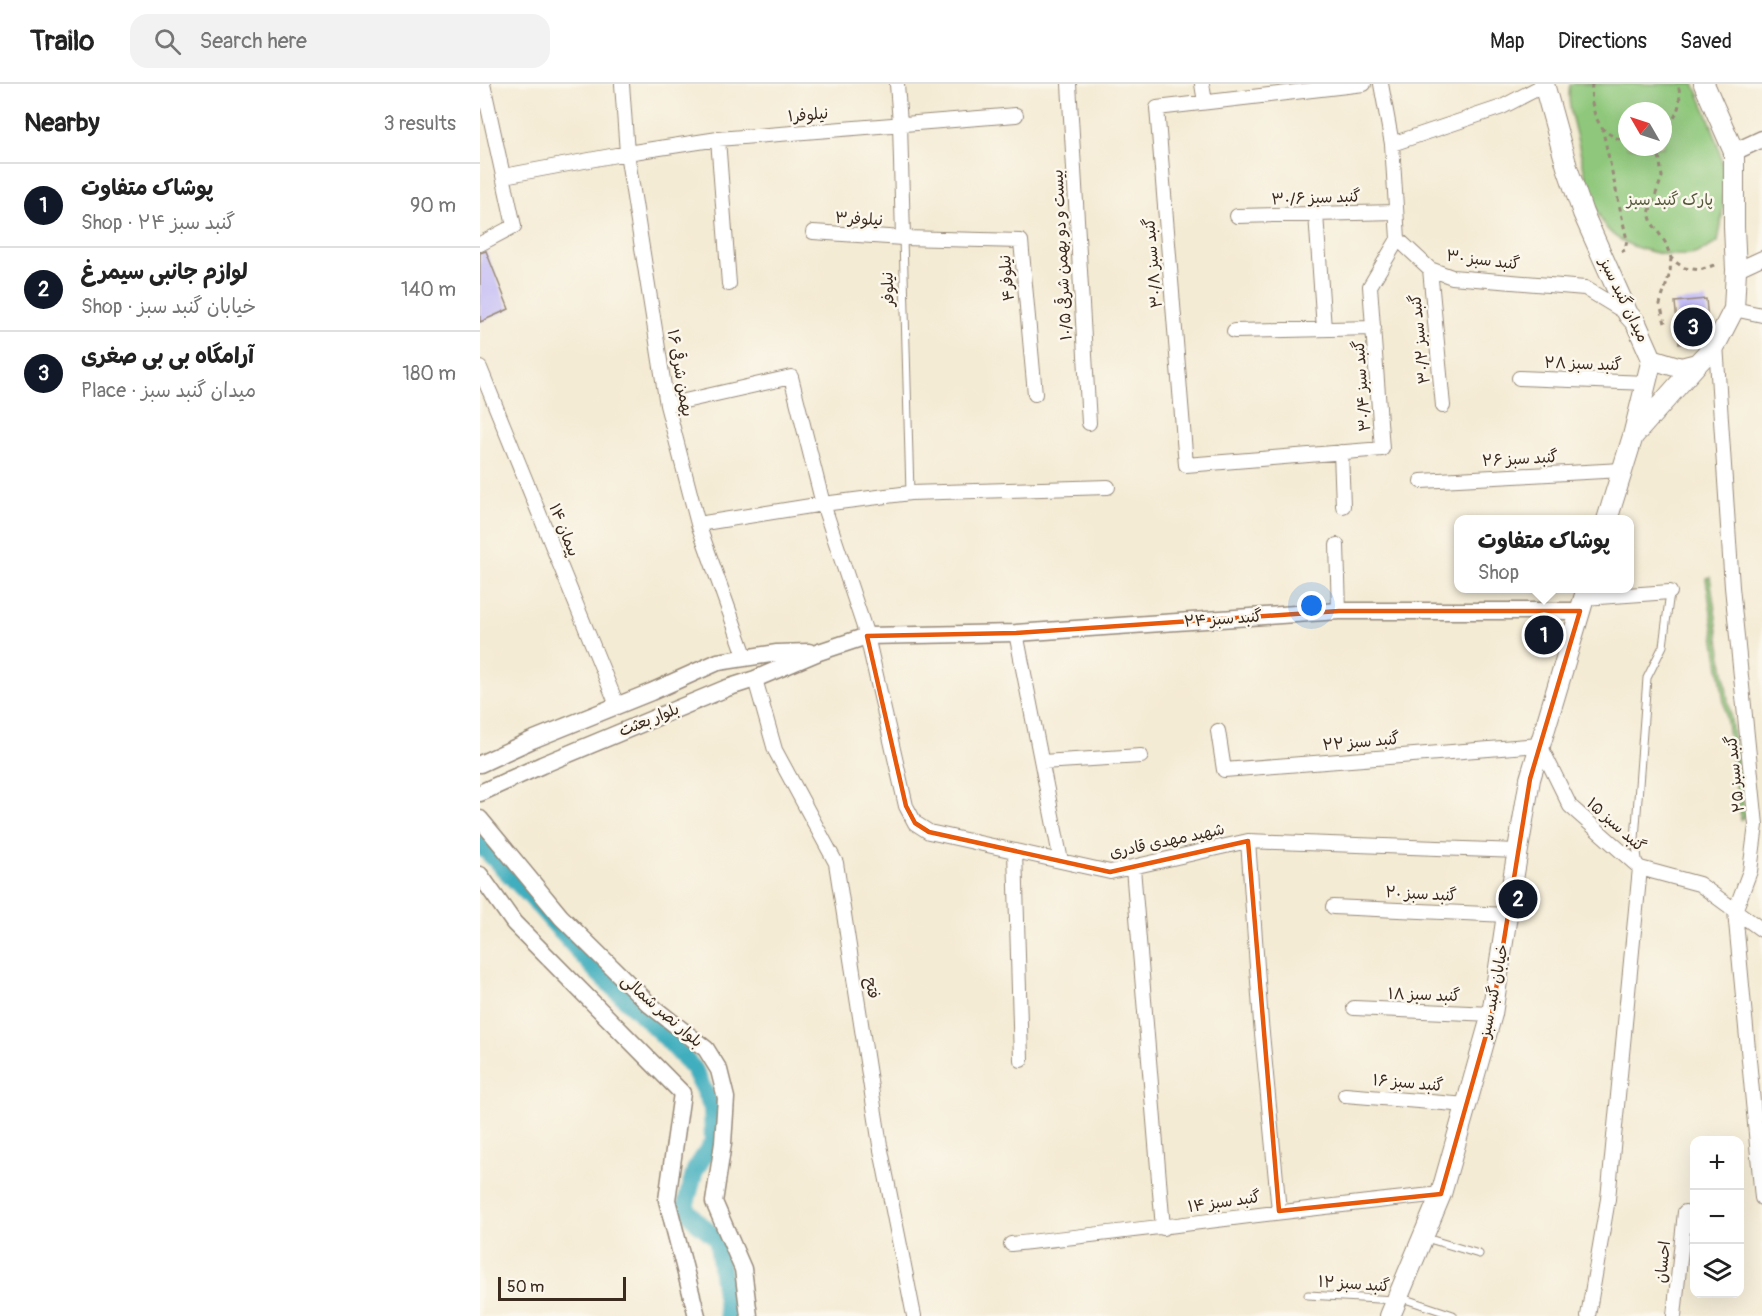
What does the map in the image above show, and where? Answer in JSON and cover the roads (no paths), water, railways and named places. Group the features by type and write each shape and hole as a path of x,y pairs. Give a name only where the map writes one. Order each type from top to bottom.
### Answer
{"main road":[{"name":"میدان گنبد سبز","path":"1544,84 1567,167 1583,213 1628,314 1636,322 1652,359 1681,368 1697,364"},
{"path":"1633,436 1716,344 1734,309 1736,265 1734,152 1704,84"},
{"path":"1608,515 1633,436 1652,359"},
{"name":"خیابان گنبد سبز","path":"1396,1304 1441,1194 1492,1014 1530,779 1583,599"}],"street":[{"path":"480,244 514,226 483,84"},
{"name":"بهمن شرقی ۱۶","path":"622,84 627,153 667,405 698,524 746,658"},
{"name":"نیلوفر","path":"897,84 903,238"},
{"name":"بیست و دو بهمن شرقی ۱۰/۵","path":"1069,84 1089,423"},
{"path":"1202,84 1205,102 1364,84"},
{"path":"1381,84 1392,144 1398,239"},
{"path":"1392,144 1502,107 1544,84"},
{"name":"گنبد سبز ۳۰/۸","path":"1186,465 1157,108 1205,102"},
{"name":"نیلوفر۱","path":"504,176 718,139 1016,115"},
{"path":"718,139 729,284"},
{"path":"1734,152 1762,139"},
{"name":"گنبد سبز ۳۰/۶","path":"1237,216 1396,212"},
{"path":"1316,214 1324,329"},
{"name":"نیلوفر۳","path":"813,232 903,238"},
{"name":"نیلوفر۴","path":"903,238 1021,241 1035,394"},
{"name":"گنبد سبز ۳۰/۴","path":"1186,465 1382,449 1370,286 1398,239"},
{"name":"گنبد سبز ۳۰","path":"1398,239 1430,269 1452,277 1585,288 1628,314"},
{"path":"1736,265 1762,258"},
{"name":"گنبد سبز ۳۰/۲","path":"1430,269 1443,406"},
{"path":"1734,309 1762,315"},
{"path":"1234,331 1374,328"},
{"name":"گنبد سبز ۲۵","path":"1716,344 1732,587 1756,825 1750,871 1736,910 1762,1198"},
{"name":"پیمان ۱۴","path":"480,368 617,705"},
{"name":"شهید مهدی قادری","path":"667,405 791,377 823,504 867,636 906,806 915,823 929,832 1110,872 1248,841 1518,851"},
{"name":"گنبد سبز ۲۸","path":"1519,378 1647,383"},
{"path":"1341,452 1343,506"},
{"name":"گنبد سبز ۲۶","path":"1420,482 1622,470"},
{"path":"698,524 910,493 1108,487"},
{"path":"1337,545 1339,611"},
{"path":"1583,599 1670,592"},
{"name":"گنبد سبز ۲۴","path":"867,636 1016,633 1339,611 1583,599"},
{"path":"1016,633 1061,861"},
{"name":"بلوار بعثت","path":"480,793 574,751 727,688 867,636"},
{"name":"بلوار بعثت","path":"480,764 718,662 777,653 819,652"},
{"name":"فتح","path":"755,679 775,750 836,863 880,1145 914,1316"},
{"name":"گنبد سبز ۲۲","path":"1218,731 1224,770 1540,745"},
{"name":"گنبد سبز ۱۵","path":"1540,745 1570,806 1640,868 1699,884 1762,930"},
{"path":"1042,762 1141,756"},
{"name":"بلوار نصر شمالی","path":"480,819 561,917 650,1005 706,1049 719,1070 726,1098 723,1143 714,1202 743,1269 749,1316"},
{"path":"1248,841 1261,1023 1279,1211"},
{"path":"1015,851 1021,1060"},
{"path":"1132,868 1163,1228"},
{"path":"1588,1316 1608,1199 1640,868"},
{"path":"480,875 514,923 682,1093 666,1200 697,1316"},
{"name":"گنبد سبز ۲۰","path":"1333,907 1507,915"},
{"name":"گنبد سبز ۱۸","path":"1354,1008 1492,1014"},
{"name":"گنبد سبز ۱۶","path":"1345,1095 1467,1105"},
{"name":"گنبد سبز ۱۴","path":"1011,1244 1163,1228 1279,1211 1441,1194"},
{"name":"احسان","path":"1674,1316 1685,1212"}],"lane":[{"name":"نیلوفر","path":"903,238 910,493"},
{"path":"1640,868 1635,839 1647,678 1664,646 1670,592"},
{"path":"1424,1237 1479,1254"},
{"name":"گنبد سبز ۱۲","path":"1308,1295 1396,1304 1453,1315"}],"waterway":[{"path":"480,844 532,898 598,973 665,1037 694,1069 712,1108 713,1142 695,1170 685,1207 698,1223 717,1238 728,1316"}],"place":[{"name":"آرامگاه بی بی صغری","path":"1693,327"},
{"name":"پوشاک متفاوت","path":"1544,635"},
{"name":"لوازم جانبی سیمرغ","path":"1518,899"}],"park label":[{"name":"پارک گنبد سبز","path":"1670,200"}]}
